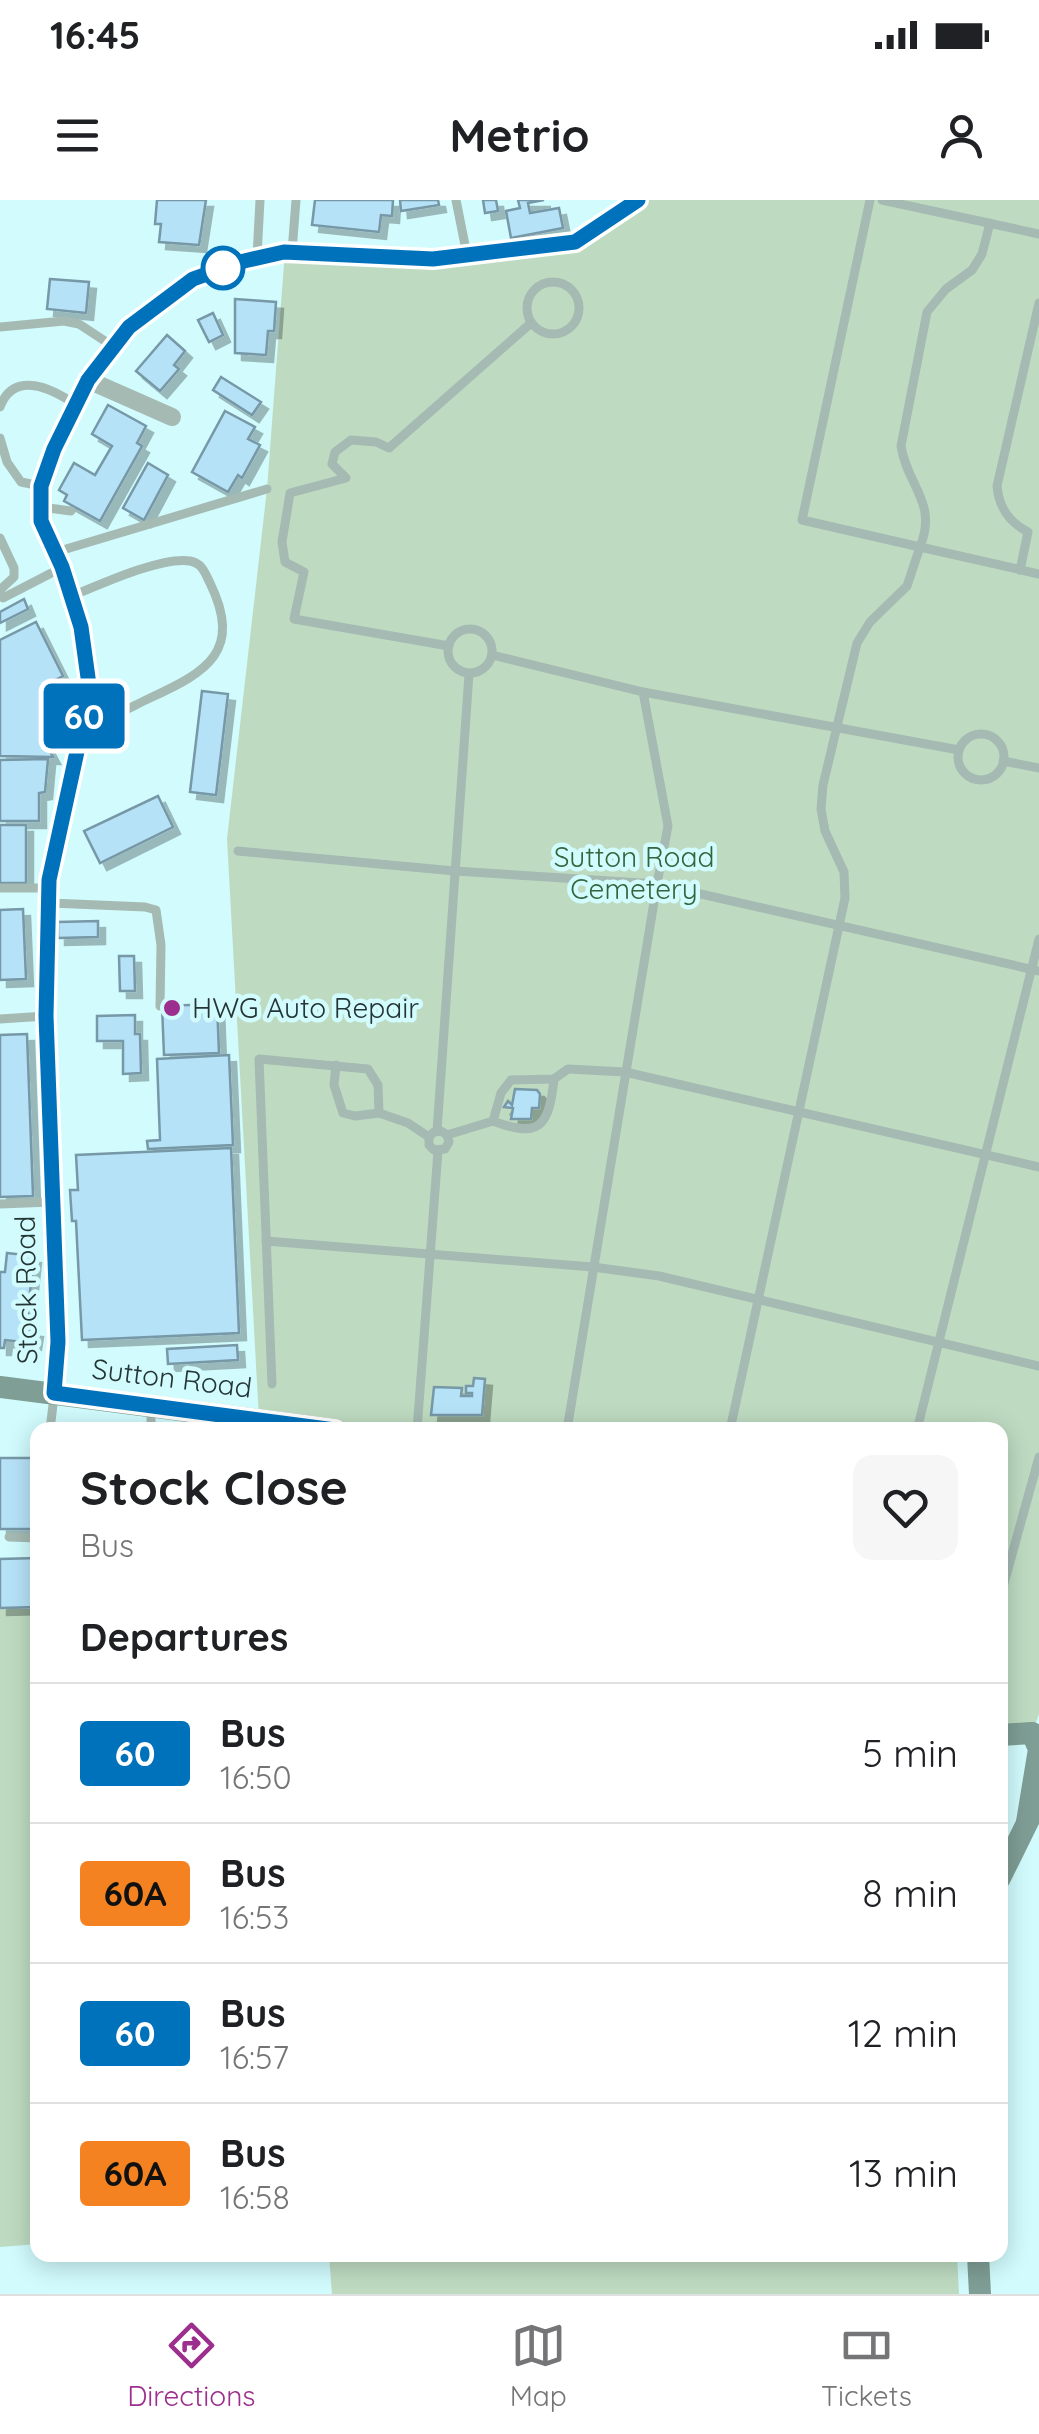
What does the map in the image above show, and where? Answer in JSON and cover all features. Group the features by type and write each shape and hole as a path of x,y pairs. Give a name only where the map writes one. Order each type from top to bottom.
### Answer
{"street":[{"name":"Stock Road","path":"54,1393 58,1342 46,1016 50,896 90,692 81,627 59,560 41,521 41,486 54,449 88,380 129,327 193,279 257,258 292,252 433,259 575,242 638,200"},
{"path":"88,380 172,417"},
{"name":"Sutton Road","path":"0,1388 54,1393 151,1418 213,1422"},
{"path":"1008,1734 1037,1732 1033,1812 1008,1862"},
{"path":"978,2262 980,2294"}],"lane":[{"path":"257,258 260,200"},
{"path":"292,252 296,200"},
{"path":"456,200 467,255"},
{"path":"870,200 802,520 1039,574"},
{"path":"882,200 1039,234"},
{"path":"732,1422 845,898 844,872 826,832 822,786 857,643 870,622 908,586 925,534 924,504 901,446 924,323 934,301 972,270 982,254 990,224"},
{"path":"560,283 576,295 579,314 566,331 549,334 531,323 528,301 536,288 560,283"},
{"path":"1020,570 1033,531 1016,526 1002,508 997,486 1039,304"},
{"path":"0,327 64,321 79,324 114,346"},
{"path":"448,646 294,618 304,572 286,562 282,542 290,493 346,478 332,464 335,452 352,440 376,442 389,448 531,323"},
{"path":"0,407 16,387 38,384 76,405"},
{"path":"0,438 4,466 21,482 41,486"},
{"path":"0,538 14,568 14,577 0,591 3,598 59,560 268,489"},
{"path":"41,507 71,511"},
{"path":"72,596 128,574 176,561 194,561 214,591 221,620 222,637 217,650 194,678 107,718 85,713"},
{"path":"448,646 459,632 478,630 488,638 492,655 487,666 469,674"},
{"path":"448,646 452,665 469,674"},
{"path":"492,655 643,692 959,750"},
{"path":"336,1064 334,1085 343,1113 355,1116 379,1112 438,1134 448,1146 438,1151 431,1148 438,1134 469,674"},
{"path":"568,1422 668,826 643,692"},
{"path":"984,734 1000,745 1003,760 991,777 973,778 960,766 959,750 970,736 984,734"},
{"path":"1003,760 1039,768"},
{"path":"238,851 657,884 1035,970"},
{"path":"0,888 156,910 160,933 160,1006"},
{"path":"918,1422 1035,970 1039,939"},
{"path":"0,1019 46,1016"},
{"path":"272,1384 258,1059 368,1069 378,1084 379,1112"},
{"path":"493,1121 501,1092 511,1080 554,1080 568,1069 624,1072 1039,1167"},
{"path":"438,1134 493,1121 514,1129 537,1128 550,1114 554,1080"},
{"path":"418,1422 438,1151"},
{"path":"0,1204 53,1202"},
{"path":"266,1241 592,1267 658,1276 1039,1366"},
{"path":"51,1422 54,1393"},
{"path":"1008,1569 1039,1456"},
{"path":"9,1537 30,1538"}],"green space":[{"name":"Sutton Road Cemetery","path":"638,200 1039,200 1039,1714 1032,1733 1008,1734 1008,1422 259,1419 227,839 267,489 285,251 433,259 575,242"},
{"path":"3,1606 30,1609 30,2245 0,2247"},
{"path":"330,2262 957,2262 959,2294 332,2294"}],"building":[{"path":"157,200 206,200 199,245 159,242 161,224 155,224"},
{"path":"315,200 393,200 392,216 381,215 379,232 312,225"},
{"path":"400,200 438,200 439,205 401,211"},
{"path":"483,200 496,200 498,211 485,213"},
{"path":"518,200 544,200 528,203 530,213 559,208 563,228 511,238 506,211 520,208"},
{"path":"50,279 89,282 86,313 47,309"},
{"path":"235,299 276,302 274,331 268,331 266,355 235,353"},
{"path":"213,313 223,335 209,342 198,320"},
{"path":"167,335 185,351 174,365 179,369 160,391 136,371"},
{"path":"221,377 261,402 252,415 213,390"},
{"path":"108,405 146,426 137,443 142,446 100,521 64,501 67,495 59,490 74,463 95,475 112,446 92,434"},
{"path":"225,411 255,427 248,439 260,445 242,478 238,475 228,492 192,472"},
{"path":"148,463 168,475 144,520 123,508"},
{"path":"24,599 28,609 0,623 0,612"},
{"path":"36,622 63,676 53,681 62,700 54,705 62,721 46,729 51,737 44,740 53,757 0,756 0,640"},
{"path":"202,691 228,694 216,795 190,792"},
{"path":"48,759 45,792 39,793 39,821 0,821 0,760"},
{"path":"158,796 173,827 100,863 84,831"},
{"path":"0,825 26,825 26,883 0,883"},
{"path":"23,909 26,979 0,980 0,910"},
{"path":"98,921 98,937 58,938 58,922"},
{"path":"119,956 134,956 135,991 120,991"},
{"path":"217,1004 219,1053 164,1055 162,1006"},
{"path":"135,1015 135,1034 140,1034 141,1073 123,1074 123,1041 97,1041 97,1016"},
{"path":"27,1034 33,1196 0,1197 0,1035"},
{"path":"229,1055 233,1145 148,1149 147,1141 160,1140 157,1059"},
{"path":"515,1089 537,1090 540,1094 539,1108 532,1108 531,1119 511,1119 513,1108 504,1107 508,1101 512,1105"},
{"path":"231,1148 239,1333 82,1340 76,1221 72,1221 70,1190 78,1190 76,1155"},
{"path":"7,1253 34,1256 26,1329 36,1330 34,1343 5,1340 4,1348 0,1348 0,1272 5,1272"},
{"path":"237,1345 238,1360 168,1364 167,1349"},
{"path":"474,1378 485,1379 482,1415 431,1415 434,1387 462,1388 461,1396 472,1396 466,1393 466,1386 473,1386"},
{"path":"0,1458 30,1458 30,1529 0,1529"},
{"path":"30,1558 30,1607 0,1608 0,1559"}],"bus line":[{"name":"60","path":"274,1422 54,1393 58,1342 46,1016 49,880 90,692 81,627 62,567 41,521 41,486 54,449 88,380 129,327 193,279 284,252 433,259 575,242 638,200"}],"place":[{"name":"HWG Auto Repair","path":"172,1008"}]}
